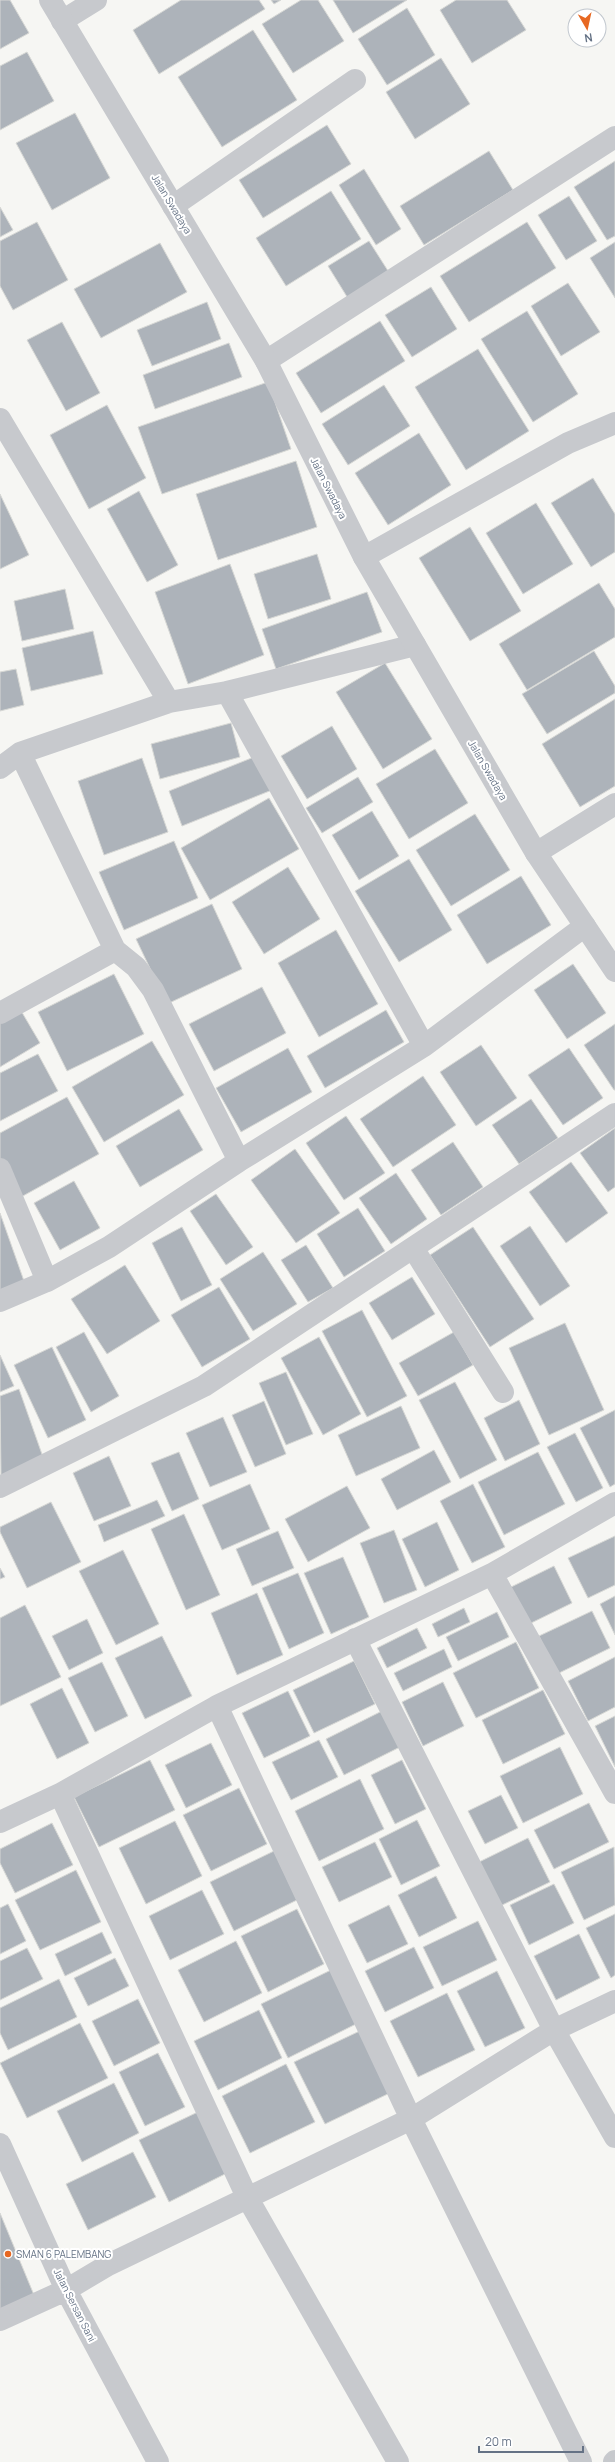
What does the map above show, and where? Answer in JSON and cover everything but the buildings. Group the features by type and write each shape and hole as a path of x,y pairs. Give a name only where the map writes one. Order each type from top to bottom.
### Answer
{"street":[{"name":"Jalan Swadaya","path":"50,0 266,361 364,557 536,853 615,971"},
{"path":"62,21 96,0"},
{"path":"173,206 355,80"},
{"path":"266,361 615,137"},
{"path":"0,418 169,702"},
{"path":"364,557 568,443 615,423"},
{"path":"0,768 20,753 169,702 227,692 415,645"},
{"path":"227,692 424,1046"},
{"path":"20,753 114,950 136,967 153,990 239,1161"},
{"path":"536,853 615,804"},
{"path":"0,1301 48,1281 108,1247 239,1161 424,1046 585,926"},
{"path":"0,1013 114,950"},
{"path":"0,1487 204,1386 615,1114"},
{"path":"0,1169 48,1281"},
{"path":"413,1248 503,1392"},
{"path":"0,1822 60,1794 217,1706 492,1574 615,1504"},
{"path":"492,1574 615,1793"},
{"path":"355,1640 554,2030 615,2137"},
{"path":"217,1706 411,2119 581,2462"},
{"path":"60,1794 247,2197 398,2462"},
{"path":"0,2320 66,2290 108,2265 411,2119 554,2030 615,2001"},
{"name":"Jalan Sersan Sani","path":"0,2144 66,2290 158,2462"}],"place":[{"name":"SMAN 6 PALEMBANG","path":"8,2254"}]}
